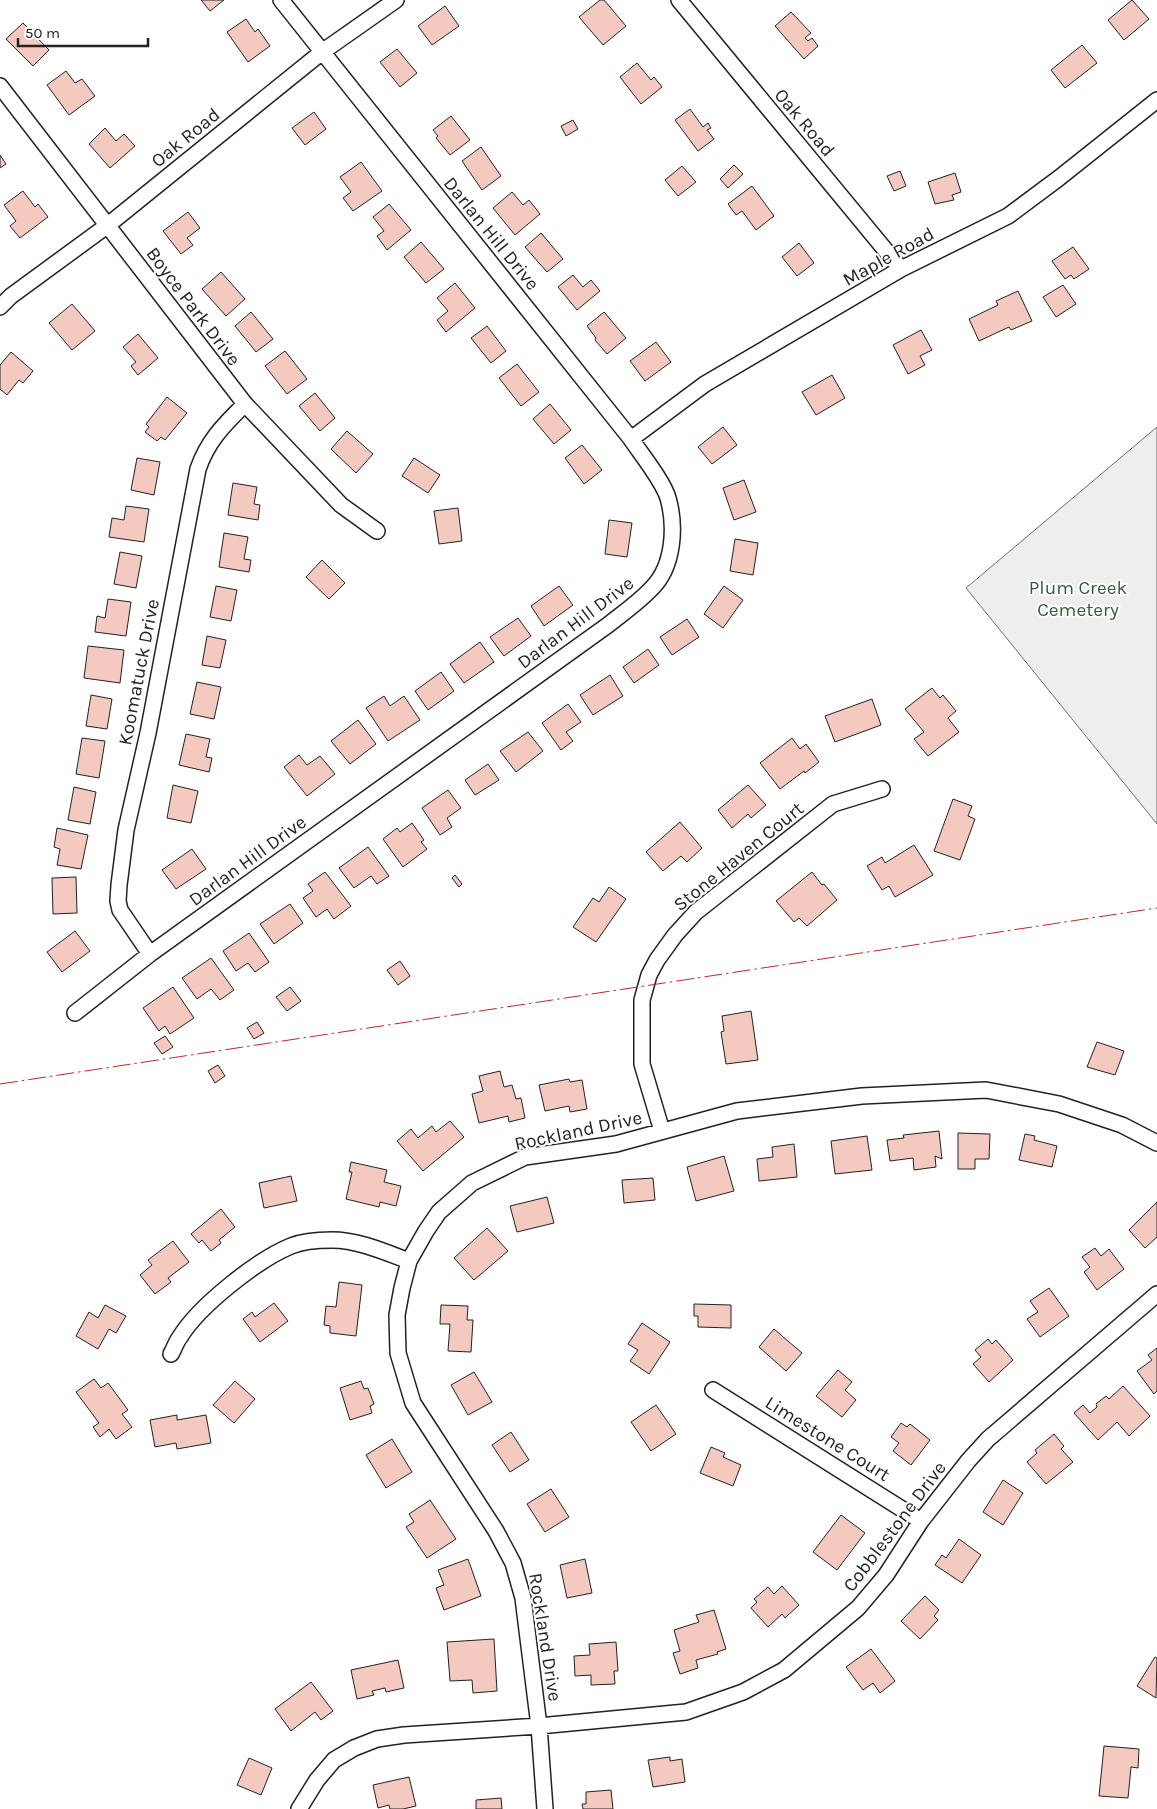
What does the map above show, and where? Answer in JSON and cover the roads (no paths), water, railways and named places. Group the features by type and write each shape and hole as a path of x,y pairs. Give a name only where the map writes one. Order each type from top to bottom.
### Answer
{"street":[{"name":"Darlan Hill Drive","path":"76,1013 150,954 608,625 654,587 665,568 671,549 672,520 668,496 631,440 280,0"},
{"name":"Oak Road","path":"0,307 11,296 108,225 322,52 396,0"},
{"name":"Oak Road","path":"679,0 902,269"},
{"name":"Boyce Park Drive","path":"0,86 245,404 341,504 377,531"},
{"name":"Maple Road","path":"631,440 705,384 902,269 1008,216 1157,100"},
{"name":"Koomatuck Drive","path":"150,954 120,910 118,901 126,830 148,733 198,468 204,452 219,430 245,404"},
{"name":"Stone Haven Court","path":"662,1131 642,1064 642,1000 649,975 657,960 675,935 696,912 833,804 882,789"},
{"name":"Rockland Drive","path":"545,1809 539,1726 523,1598 513,1563 496,1531 413,1402 398,1353 397,1315 409,1261 438,1212 472,1183 525,1158 616,1144 747,1110 862,1096 986,1090 1059,1104 1122,1126 1157,1143"},
{"path":"171,1354 180,1337 196,1316 243,1275 270,1257 292,1246 309,1241 334,1240 364,1245 409,1261"},
{"name":"Cobblestone Drive","path":"299,1809 317,1780 334,1760 354,1748 378,1739 404,1735 539,1726 686,1712 743,1692 784,1670 858,1608 886,1575 921,1521 968,1461 988,1439 1157,1294"},
{"name":"Limestone Court","path":"713,1390 921,1521"}],"park label":[{"name":"Plum Creek Cemetery","path":"1078,598"}]}
